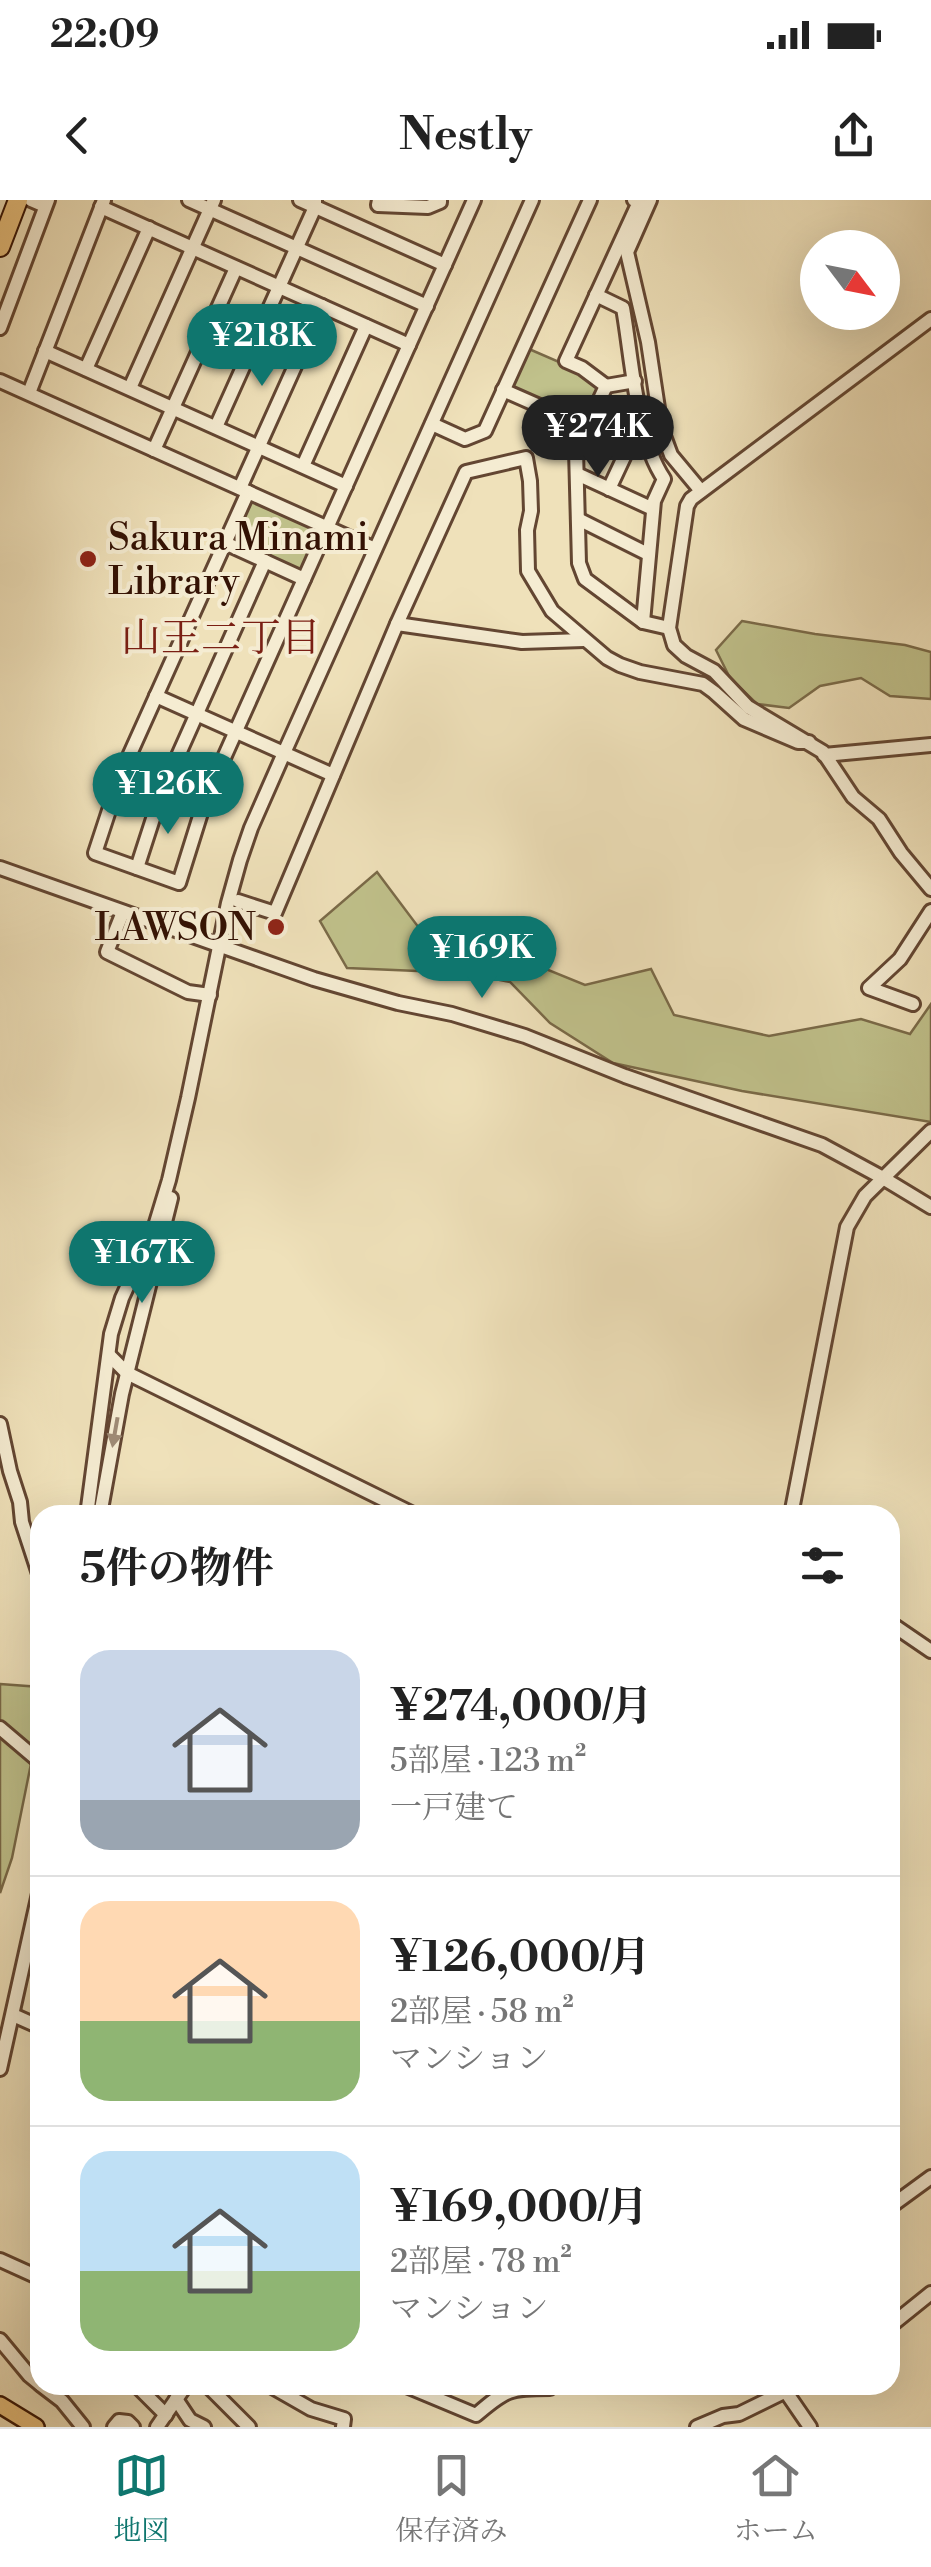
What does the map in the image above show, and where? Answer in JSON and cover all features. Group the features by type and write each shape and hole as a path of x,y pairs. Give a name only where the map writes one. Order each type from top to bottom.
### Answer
{"highway":[{"path":"0,247 18,200"}],"main road":[{"path":"0,2405 36,2427"}],"street":[{"path":"189,200 212,205 427,306"},
{"path":"300,200 445,265"},
{"path":"378,200 378,204 428,207 440,200"},
{"path":"88,1505 112,1334 122,1298 154,1226 188,1098 240,860 284,753 532,200"},
{"path":"432,424 465,439 485,431 590,200"},
{"path":"634,200 639,202 566,361 606,386 635,381"},
{"path":"650,200 627,252 648,342 661,428 671,456 701,491"},
{"path":"322,306 259,446 225,543 121,774 95,854 179,883 205,800 473,201"},
{"path":"0,328 41,202"},
{"path":"28,394 103,204 409,345"},
{"path":"216,427 315,204"},
{"path":"130,388 212,205"},
{"path":"86,369 149,228"},
{"path":"154,450 236,268"},
{"path":"596,295 623,308 645,438 653,463 664,479 654,500 643,622"},
{"path":"931,318 691,499 670,628 674,645 714,672 748,707 824,754 853,797 879,819 931,889"},
{"path":"303,466 366,326"},
{"path":"45,351 346,486"},
{"path":"0,381 376,549"},
{"path":"606,386 576,450 579,564 585,580 643,622 670,628"},
{"path":"503,390 586,427"},
{"path":"610,489 632,440"},
{"path":"238,901 275,913 466,472 526,458 531,511 528,570 552,612 584,640 620,666 702,684 744,719 798,742 808,742"},
{"path":"576,474 653,509"},
{"path":"578,519 648,554"},
{"path":"225,543 304,579"},
{"path":"137,868 161,794 265,561"},
{"path":"397,624 522,642 584,640"},
{"path":"156,696 334,775"},
{"path":"824,754 931,745"},
{"path":"0,868 353,991 525,1036 624,1076 822,1145 931,1208"},
{"path":"913,1004 869,988 900,959 931,911"},
{"path":"123,912 107,952 188,992 210,994"},
{"path":"96,940 112,938"},
{"path":"102,1505 127,1374 176,1180 188,1098"},
{"path":"792,1505 843,1241 852,1214 931,1131"},
{"path":"109,1355 127,1374 395,1505"},
{"path":"103,1399 115,1382 127,1374"},
{"path":"0,1424 30,1546"},
{"path":"900,1630 931,1651"},
{"path":"0,1728 30,1754"},
{"path":"0,2069 4,2036 13,2014 30,1935"},
{"path":"13,2014 30,2023"},
{"path":"900,2200 931,2177"},
{"path":"0,2260 30,2274"},
{"path":"900,2318 931,2294"},
{"path":"0,2340 30,2376"},
{"path":"55,2395 83,2427"},
{"path":"143,2395 162,2421 179,2395"},
{"path":"216,2395 249,2427"},
{"path":"286,2395 311,2409 344,2419 343,2427"},
{"path":"427,2395 476,2416 500,2395"},
{"path":"697,2427 739,2414 773,2395"},
{"path":"792,2395 810,2427"},
{"path":"176,2400 190,2420 204,2427"},
{"path":"114,2427 119,2421 133,2427"}],"green space":[{"path":"529,349 580,371 598,385 584,421 511,388"},
{"path":"249,499 320,531 302,571 231,541"},
{"path":"742,621 931,652 931,699 890,696 861,678 820,686 789,708 757,704 730,678 716,650"},
{"path":"377,872 419,928 487,945 585,985 651,969 674,1015 769,1036 861,1019 910,1034 931,1004 931,1122 742,1091 613,1063 550,1023 510,982 465,973 347,968 320,921"},
{"path":"0,1684 30,1686 30,1769 12,1858 0,1893"}],"place":[{"name":"Sakura Minami Library","path":"88,559"},
{"name":"LAWSON","path":"276,927"}],"district":[{"name":"山王二丁目","path":"221,637"}]}
